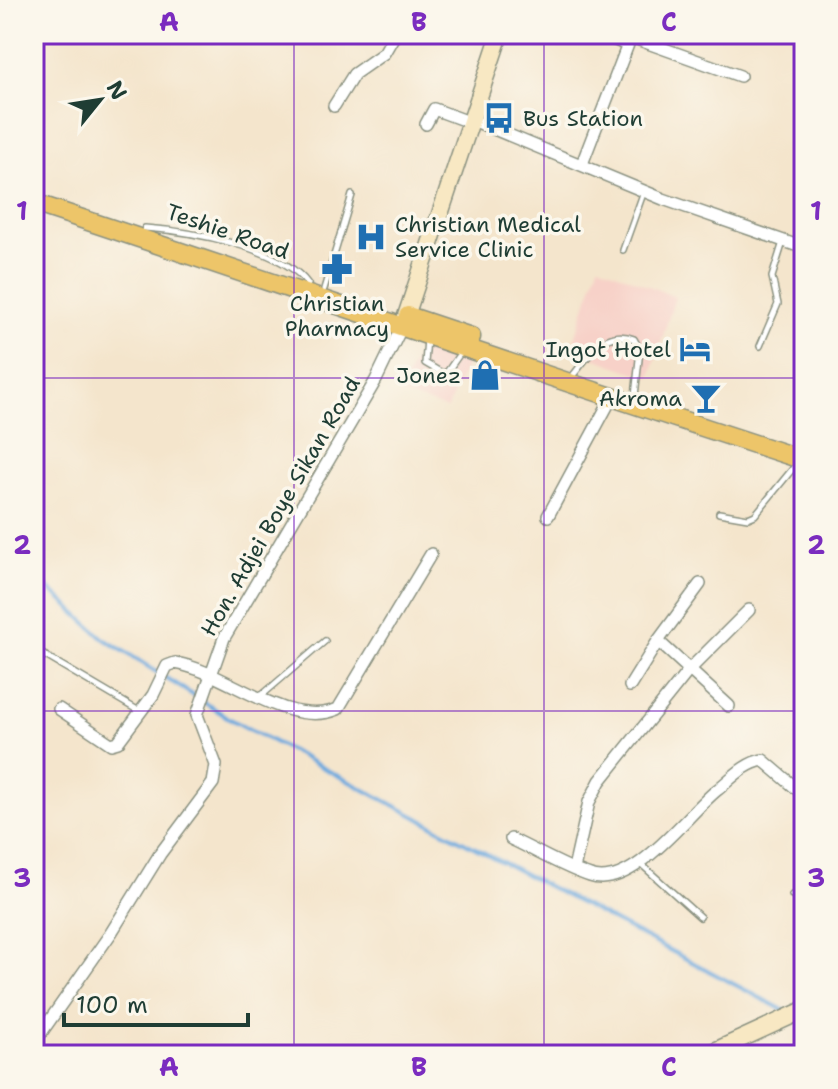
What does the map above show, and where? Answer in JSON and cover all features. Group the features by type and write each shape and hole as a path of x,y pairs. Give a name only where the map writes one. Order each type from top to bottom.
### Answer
{"main road":[{"name":"Teshie Road","path":"34,192 316,286 404,320"},
{"name":"Teshie Road","path":"34,203 404,320"},
{"path":"404,320 428,334 611,399 803,456"},
{"path":"404,320 574,374 803,456"}],"street":[{"path":"334,106 354,74 384,53 395,34"},
{"path":"404,320 500,34"},
{"path":"602,34 630,39 740,76"},
{"path":"582,164 630,39"},
{"path":"426,124 434,109 469,120 644,191 804,248"},
{"name":"Hon. Adjei Boye Sikan Road","path":"34,1043 111,933 160,854 213,783 216,765 197,715 224,638 369,393 404,320"},
{"path":"548,516 611,399"},
{"path":"59,709 111,744 125,736 153,695 167,666 179,663 314,716 338,709 431,554"},
{"path":"630,686 700,584"},
{"path":"574,869 589,802 600,781 689,670 749,610"},
{"path":"658,641 729,706"},
{"path":"511,839 591,877 607,878 621,875 640,863 698,805 751,764 763,760 803,793"},
{"path":"706,1055 804,1010"}],"lane":[{"path":"623,250 644,191"},
{"path":"316,286 352,195"},
{"path":"760,346 778,304 772,277 784,241"},
{"path":"428,334 425,363 442,373 447,372 464,347"},
{"path":"574,374 607,338 622,334 634,339 640,350 635,396"},
{"path":"719,513 748,518 755,515 803,456"},
{"path":"261,696 325,641"},
{"path":"44,655 141,712"},
{"path":"640,863 700,917"},
{"path":"792,895 804,899"}],"shaded area":[{"path":"599,265 675,297 650,378 571,350"},
{"path":"425,338 471,354 447,409 399,393"}],"waterway":[{"path":"34,575 103,638 232,720 787,1012"}],"place":[{"name":"Bus Station","path":"499,118"},
{"name":"Christian Medical Service Clinic","path":"371,237"},
{"name":"Christian Pharmacy","path":"337,269"},
{"name":"Ingot Hotel","path":"695,349"},
{"name":"Jonez","path":"485,375"},
{"name":"Akroma","path":"706,398"}]}
